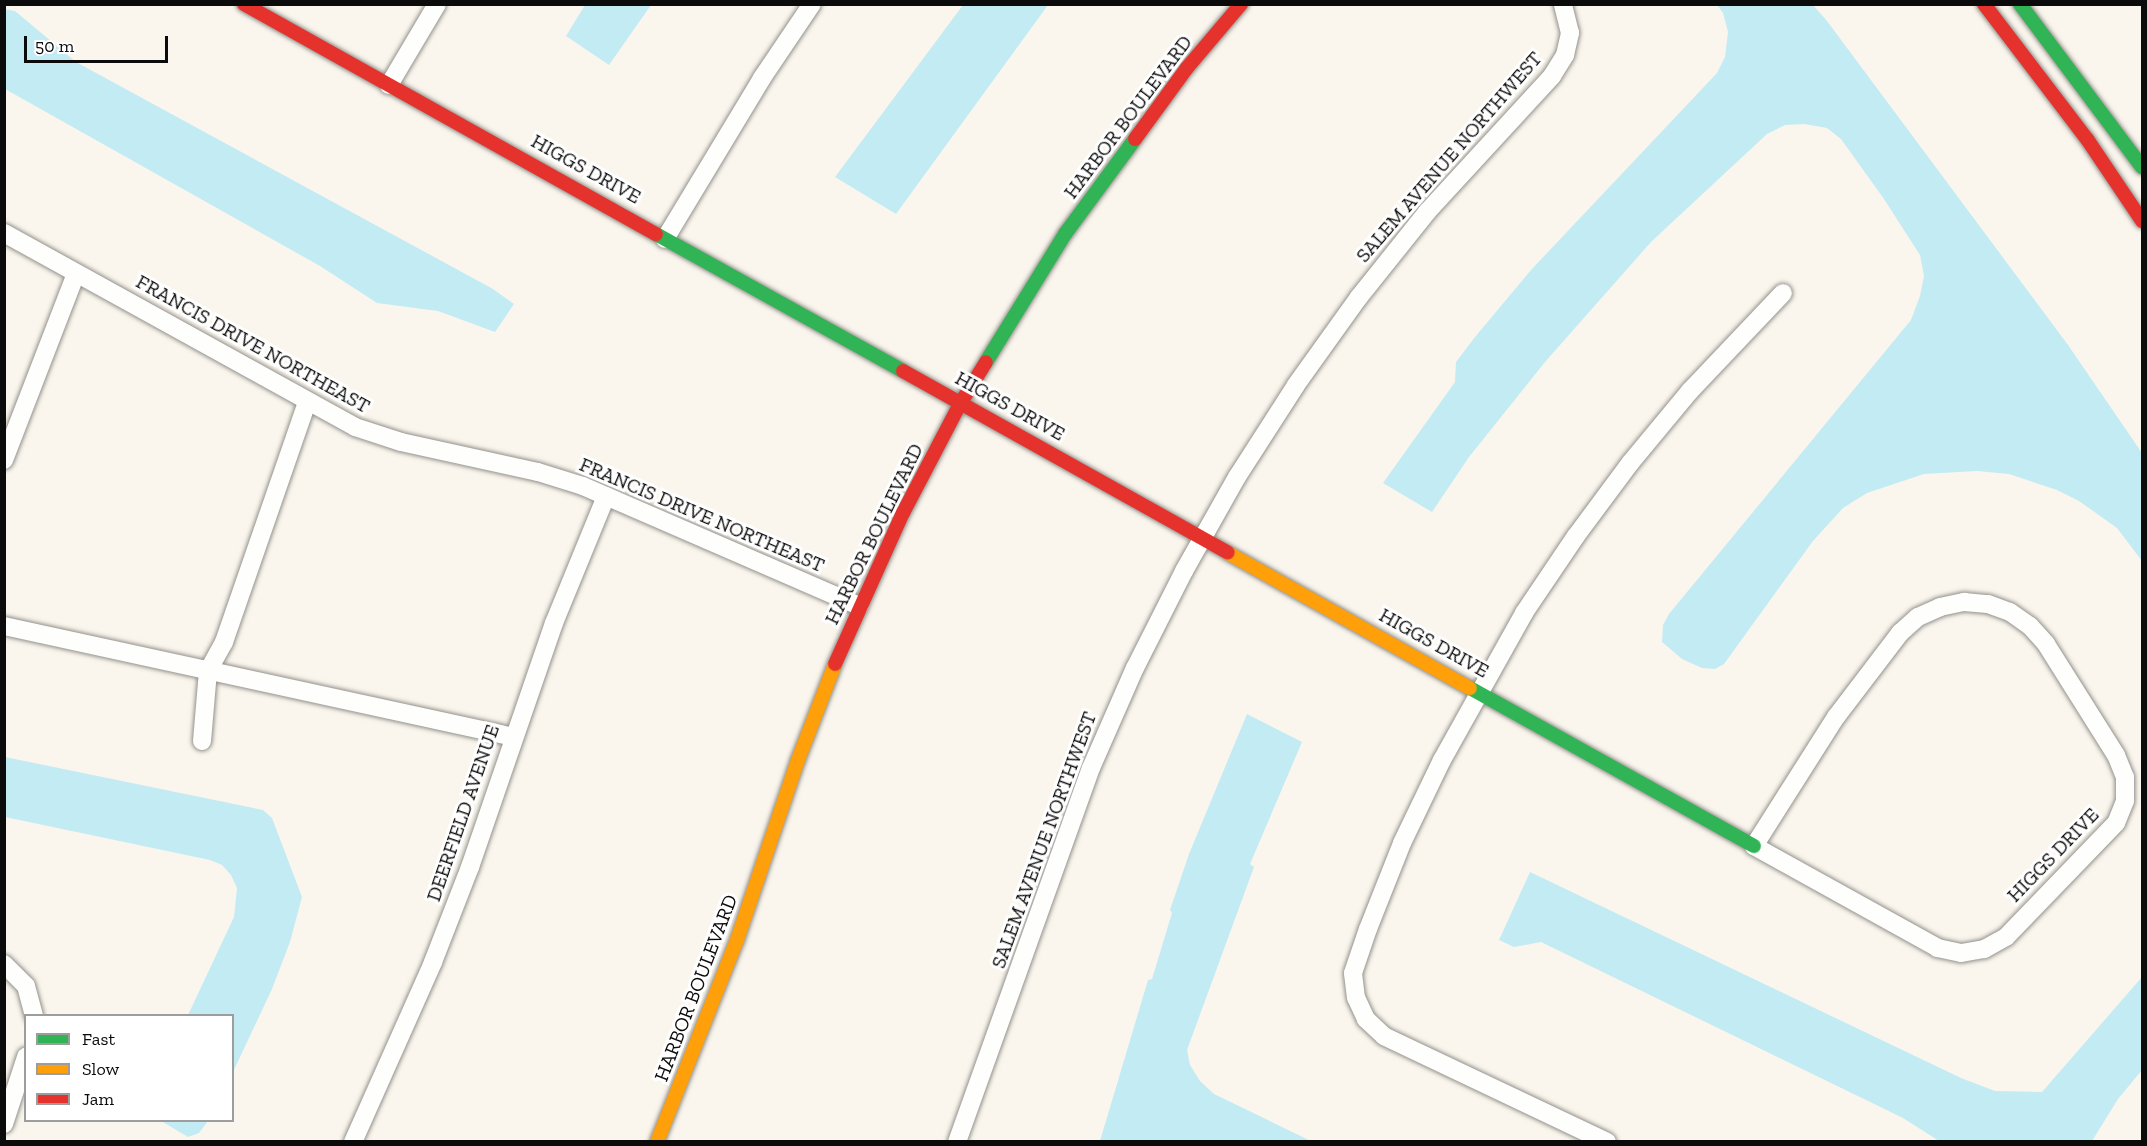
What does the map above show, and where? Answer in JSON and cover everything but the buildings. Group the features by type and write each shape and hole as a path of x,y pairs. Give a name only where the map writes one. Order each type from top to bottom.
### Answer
{"street":[{"name":"HIGGS DRIVE","path":"244,4 1478,693 1754,846 1938,948 1961,953 1984,949 2006,937 2116,823 2125,801 2125,777 2116,754 2046,644 2030,626 2010,612 1988,604 1964,602 1940,607 1918,617 1900,633 1836,717 1754,846"},
{"path":"389,85 437,4"},
{"path":"665,239 762,78 812,4"},
{"name":"HARBOR BOULEVARD","path":"657,1142 726,971 798,759 859,606 903,513 960,404 1020,303 1092,195 1187,68 1241,4"},
{"name":"SALEM AVENUE NORTHWEST","path":"957,1142 1091,768 1135,668 1202,539 1296,385 1359,297 1427,212 1552,76 1565,56 1570,33 1563,4"},
{"path":"1984,4 2087,139 2142,221"},
{"path":"2020,4 2142,167"},
{"name":"FRANCIS DRIVE NORTHEAST","path":"4,233 355,427 378,436 538,472 606,495 859,606"},
{"path":"4,460 76,273"},
{"path":"1607,1142 1384,1036 1366,1019 1356,998 1353,973 1402,843 1478,693 1537,594 1631,462 1690,391 1783,293"},
{"path":"202,741 208,670 224,642 307,402"},
{"name":"DEERFIELD AVENUE","path":"353,1142 437,951 470,867 554,623 606,495"},
{"path":"4,626 514,737"},
{"path":"4,964 26,986 33,1014"},
{"path":"4,1124 24,1062"}],"water":[{"path":"585,5 651,5 609,65 566,36"},
{"path":"963,5 1048,5 896,214 835,177"},
{"path":"1717,5 1813,5 1827,21 2068,345 2142,453 2142,561 2117,528 2079,501 2057,490 2009,474 1977,471 1924,474 1867,493 1843,508 1813,541 1724,664 1715,669 1702,668 1682,659 1662,642 1663,625 1669,614 1911,320 1920,296 1924,276 1920,255 1884,199 1841,139 1827,128 1804,124 1785,125 1767,134 1651,242 1545,362 1469,457 1432,512 1383,483 1455,382 1456,362 1475,337 1531,270 1717,73 1725,57 1728,32 1723,13"},
{"path":"4,9 15,11 76,62 493,289 514,304 495,332 438,311 377,303 320,266 5,89"},
{"path":"1247,714 1302,742 1250,864 1254,867 1187,1050 1190,1065 1200,1081 1214,1094 1311,1141 1100,1141 1148,980 1152,979 1172,913 1170,910 1189,854"},
{"path":"5,757 263,810 272,818 302,897 290,942 272,989 234,1070 234,1014 188,1014 234,917 237,888 231,875 222,865 210,860 5,817"},
{"path":"1530,872 1961,1078 1995,1091 2042,1092 2142,977 2142,1070 2118,1099 2092,1141 1939,1141 1903,1118 1541,942 1514,947 1499,940"},
{"path":"163,1122 207,1122 199,1133 188,1137"}],"traffic: fast":[{"path":"2020,4 2142,167"},
{"path":"986,362 1065,234 1135,139"},
{"path":"656,234 903,371"},
{"path":"1470,688 1754,846"}],"traffic: slow":[{"path":"1228,553 1470,688"},
{"path":"657,1142 737,940 798,760 835,664"}],"traffic: jam":[{"path":"244,4 656,234"},
{"path":"1135,139 1187,68 1241,4"},
{"path":"1984,4 2087,139 2142,221"},
{"path":"835,664 903,513 960,404 986,362"},
{"path":"903,371 1228,553"}]}
